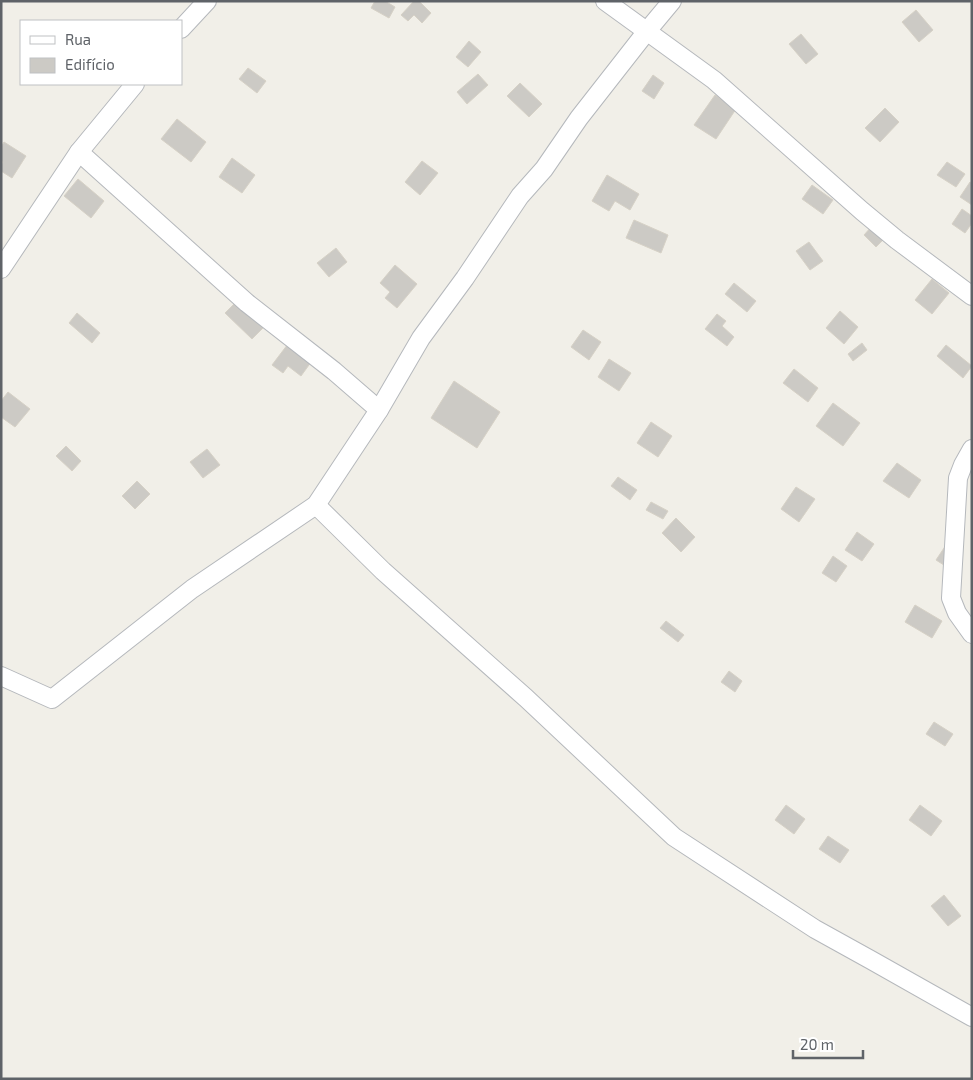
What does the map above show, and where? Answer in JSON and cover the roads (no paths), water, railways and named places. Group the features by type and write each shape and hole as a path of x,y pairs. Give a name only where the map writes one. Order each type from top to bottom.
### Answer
{"street":[{"path":"182,28 207,1"},
{"path":"605,1 714,80 862,211 972,296"},
{"path":"1,676 52,699 192,589 316,505 379,410 421,338 465,278 520,196 544,169 579,118 672,1"},
{"path":"1,269 79,152 134,85"},
{"path":"79,152 247,303 334,371 379,410"},
{"path":"972,449 958,478 951,598 957,612 972,634"},
{"path":"316,505 383,571 526,698 674,837 814,929 972,1017"}]}
